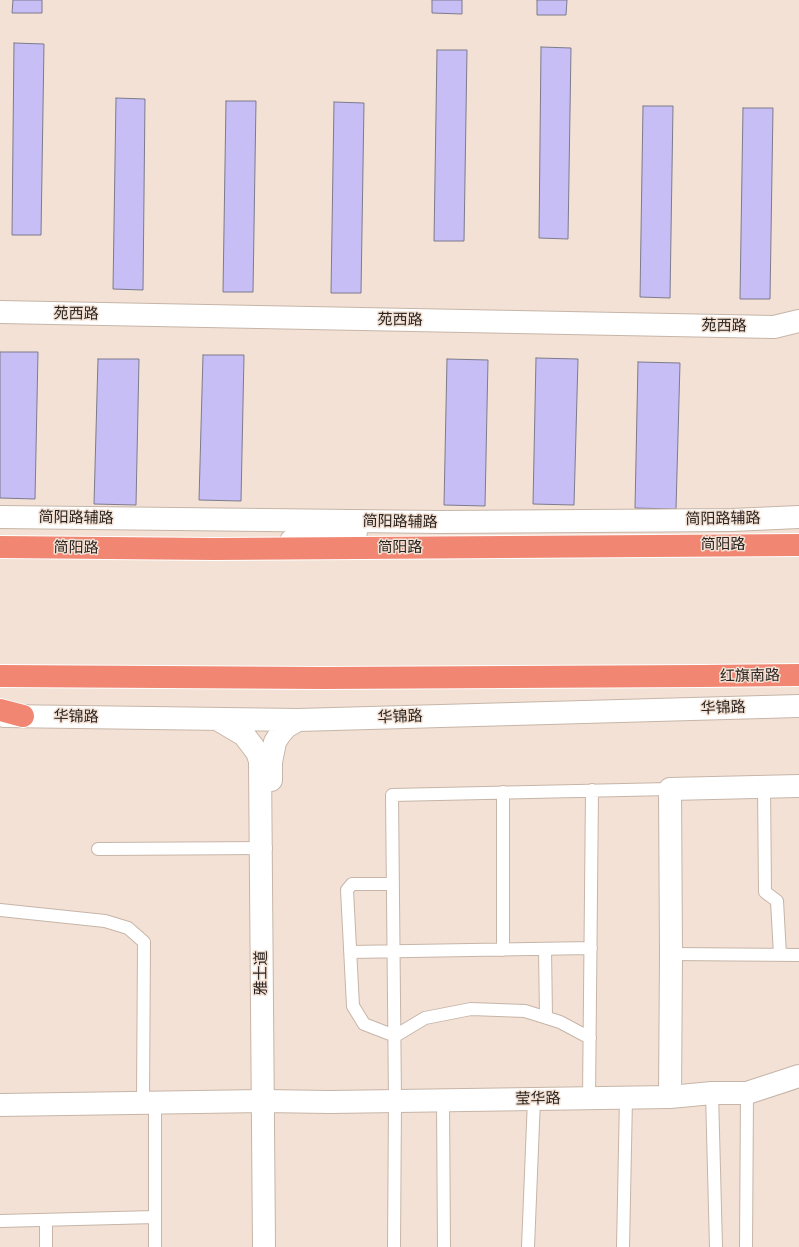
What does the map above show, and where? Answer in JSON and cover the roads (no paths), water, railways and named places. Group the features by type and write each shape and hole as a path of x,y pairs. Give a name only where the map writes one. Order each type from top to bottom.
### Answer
{"highway":[{"name":"简阳路","path":"0,547 214,549 799,544"},
{"name":"红旗南路","path":"0,676 322,678 799,675"},
{"path":"0,710 23,716"}],"street":[{"name":"苑西路","path":"0,312 774,327 799,321"},
{"name":"简阳路辅路","path":"0,517 440,522 732,520 799,517"},
{"path":"214,549 289,542 440,522"},
{"name":"华锦路","path":"0,716 298,720 799,706"},
{"name":"雅士道","path":"216,719 244,735 257,752 260,761 266,848 268,1101 264,1247"},
{"name":"雅士道","path":"266,848 271,762 275,742 286,727 298,720"},
{"path":"670,1097 670,789 799,786"},
{"name":"莹华路","path":"0,1105 149,1102 330,1102 670,1097 712,1093 747,1093 799,1076"},
{"name":"雅士道","path":"268,1101 276,1247"}],"lane":[{"path":"764,787 765,892 777,901 780,954"},
{"path":"394,1247 396,1101 392,795 670,789"},
{"path":"590,1098 592,790"},
{"path":"503,792 503,950"},
{"path":"98,849 266,848"},
{"path":"393,884 352,884 347,890 353,1006 364,1024 395,1036"},
{"path":"0,910 105,920 128,928 144,942 155,1247"},
{"path":"350,952 591,948"},
{"path":"545,949 546,1017"},
{"path":"671,954 799,954"},
{"path":"395,1036 425,1018 471,1009 525,1011 560,1022 590,1038"},
{"path":"712,1093 716,1247"},
{"path":"746,1247 747,1093"},
{"path":"623,1247 626,1098"},
{"path":"528,1247 534,1099"},
{"path":"443,1100 444,1247"},
{"path":"0,1221 155,1216"},
{"path":"46,1220 46,1247"}]}
